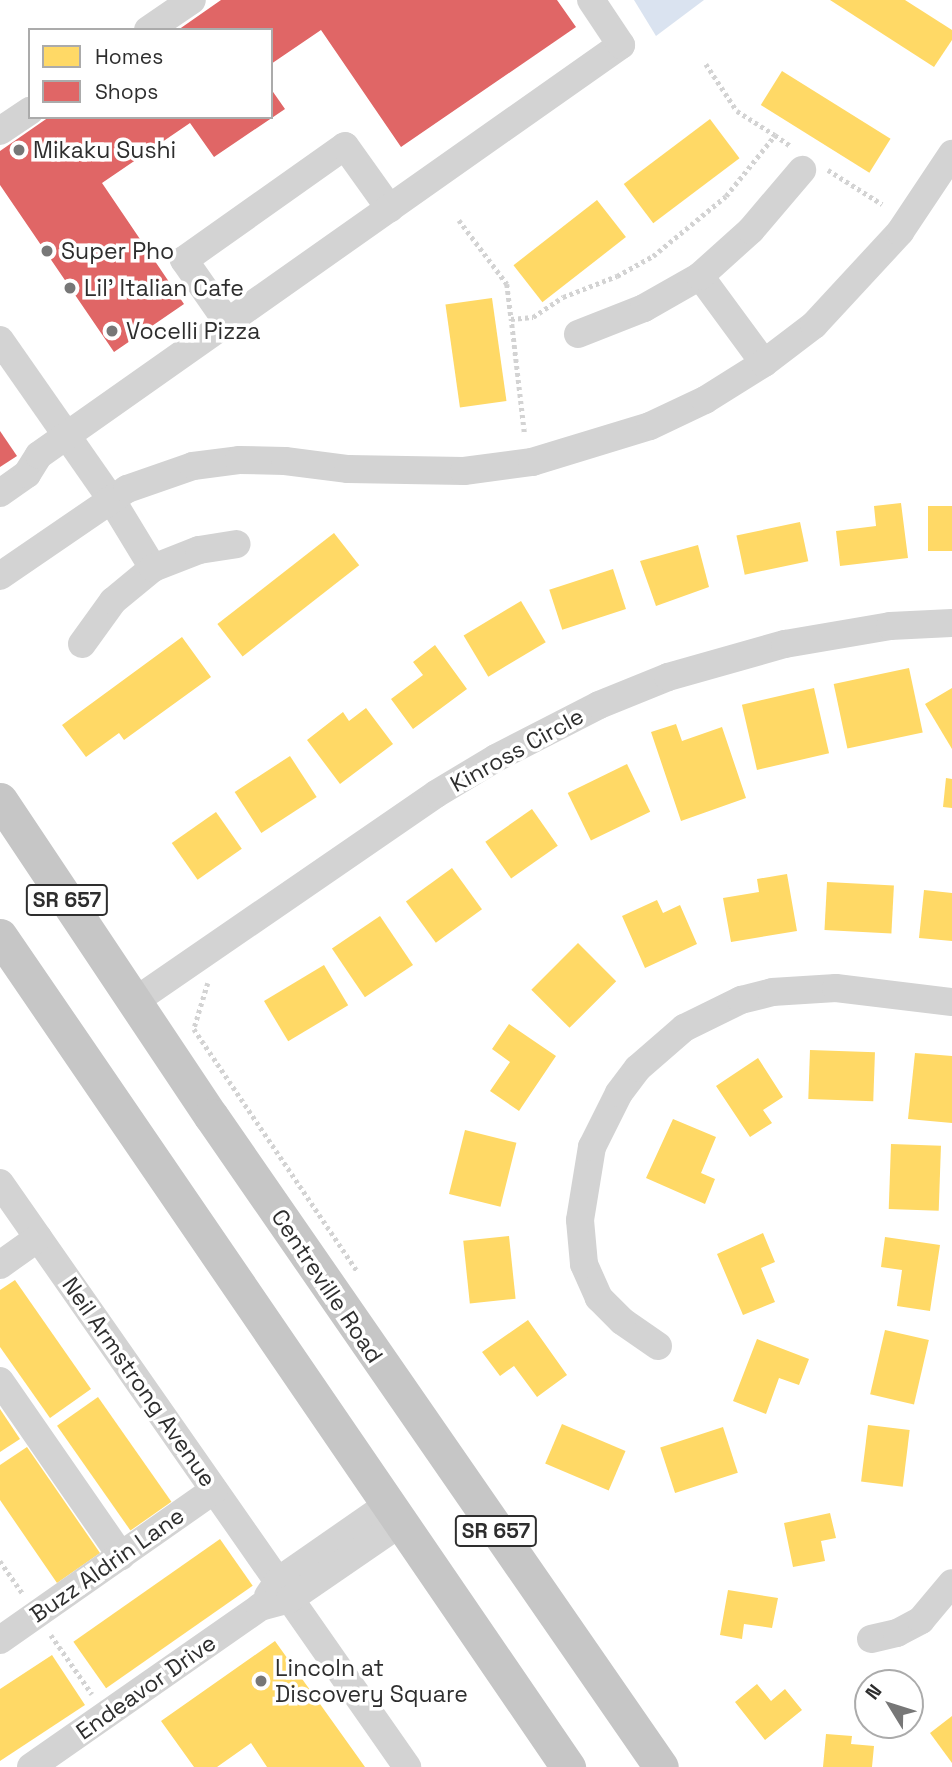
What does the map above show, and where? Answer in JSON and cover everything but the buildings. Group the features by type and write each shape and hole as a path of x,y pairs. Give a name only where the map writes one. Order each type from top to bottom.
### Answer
{"main road":[{"name":"Centreville Road","path":"0,800 661,1767"},
{"name":"SR 657","path":"0,936 393,1515 568,1767"}],"street":[{"path":"151,28 192,0"},
{"path":"0,493 27,474 38,455 621,45 591,0"},
{"path":"0,131 28,111"},
{"path":"228,323 184,260 345,146 390,209"},
{"path":"0,576 111,499 171,472 239,460 406,472 532,462 650,426 705,400 764,363 858,282 900,232 952,154"},
{"path":"578,334 645,308 700,276 751,230 805,161"},
{"path":"700,276 764,363"},
{"path":"0,340 111,499 153,568"},
{"path":"82,644 113,601 153,568 199,551 237,544"},
{"name":"Kinross Circle","path":"135,1001 436,794 496,758 599,705 679,674 785,644 890,626 952,623"},
{"path":"658,1346 622,1321 599,1297 584,1264 580,1220 592,1147 619,1093 638,1068 684,1028 731,1004 772,992 836,988 952,1002"},
{"name":"Neil Armstrong Avenue","path":"0,1183 407,1767"},
{"path":"0,1265 38,1238"},
{"path":"0,1381 121,1556"},
{"name":"Buzz Aldrin Lane","path":"0,1640 214,1490"},
{"name":"Endeavor Drive","path":"31,1767 393,1515"},
{"path":"871,1639 897,1633 921,1620 952,1583"}],"path":[{"path":"706,64 737,111 775,135 805,161 882,204"},
{"path":"511,319 533,317 563,296 617,276 660,251 726,197 775,135"},
{"path":"460,220 507,284 524,432"},
{"path":"198,1007 209,982 220,974"}],"shaded area":[{"path":"634,0 704,0 656,36"}],"place":[{"name":"Mikaku Sushi","path":"19,150"},
{"name":"Super Pho","path":"47,251"},
{"name":"Lil' Italian Cafe","path":"70,288"},
{"name":"Vocelli Pizza","path":"112,331"},
{"name":"Lincoln at Discovery Square","path":"261,1681"}]}
